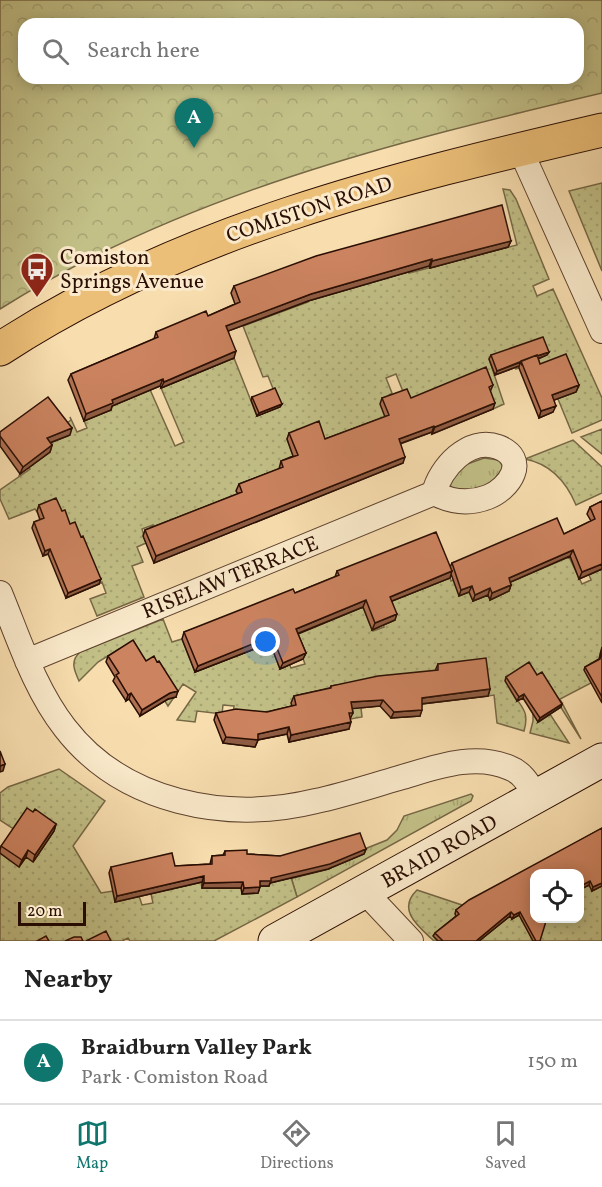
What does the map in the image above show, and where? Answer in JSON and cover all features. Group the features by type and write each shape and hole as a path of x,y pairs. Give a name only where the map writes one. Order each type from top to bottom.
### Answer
{"main road":[{"name":"COMISTON ROAD","path":"0,349 100,291 212,240 342,197 520,149 602,130"}],"street":[{"path":"520,149 602,331"},
{"name":"RISELAW TERRACE","path":"27,661 434,493"},
{"path":"0,593 44,697 66,729 90,754 116,774 135,785 173,801 223,809 284,807 315,802 447,764 474,761 498,764 516,771 524,778 537,797"},
{"name":"BRAID ROAD","path":"274,941 602,760"},
{"path":"365,892 411,941"}],"green space":[{"path":"0,0 602,0 602,93 446,131 292,176 216,203 142,234 70,269 0,309"},
{"path":"602,183 602,271 569,191"},
{"path":"503,189 510,190 516,199 549,279 533,286 537,296 553,289 602,398 602,420 572,433 558,399 534,362 516,369 511,352 489,359 504,404 493,409 415,422 396,374 386,378 392,393 389,395 398,417 389,428 323,445 287,439 295,461 283,479 239,499 155,531 153,525 142,529 146,543 137,547 143,562 132,566 144,597 97,616 90,599 106,593 102,582 91,586 35,509 9,519 0,499 0,490 30,469 24,460 41,458 49,452 42,442 71,420 70,417 77,432 87,428 79,408 105,397 140,367 175,446 184,442 161,388 234,358 257,416 280,406 268,376 263,377 243,326 308,302 300,278 403,255 409,273 517,245"},
{"path":"602,429 602,454 581,437"},
{"path":"573,440 602,467 602,493 576,505 562,481 550,469 525,459"},
{"path":"484,458 499,460 503,471 480,489 467,491 451,488 450,482 459,467"},
{"path":"569,557 582,584 591,580 589,575 602,569 602,649 600,654 602,658 591,683 560,699 581,739 548,687 511,690 525,714 524,731 497,723 494,695 488,696 439,670 376,706 361,708 362,717 351,719 344,689 292,703 293,712 279,723 282,735 266,738 266,730 233,715 234,706 223,705 222,714 197,711 195,722 177,720 196,692 183,684 168,706 144,667 119,649 98,662 79,681 74,669 75,659 80,652 163,619 172,642 182,639 195,672 270,643 280,669 287,666 282,647 291,668 305,664 294,635 363,607 373,631 384,627 377,610 385,596 450,578 451,581 463,576 473,601 488,595 490,599 506,584"},
{"path":"533,713 539,722 550,714 569,743 530,733"},
{"path":"59,769 105,801 73,846 101,893 113,891 139,896 142,905 153,903 151,894 174,876 258,887 268,862 286,861 297,897 214,941 130,941 128,938 122,941 0,941 0,853 19,867 15,830 0,820 0,793 8,787"},
{"path":"471,794 473,796 471,801 297,897 286,860 289,859 293,878 329,869 362,850 387,840 397,830 404,816"},
{"path":"588,884 602,886 602,941 474,941 481,939 505,917 520,914 522,921 530,921 530,923 584,923 584,886"},
{"path":"417,890 465,906 458,918 434,936 438,941 434,941 416,924 409,911 411,897"}],"building":[{"path":"502,205 511,241 432,261 432,259 311,294 226,326 236,351 164,382 163,379 112,400 113,403 86,414 71,374 158,337 156,332 206,311 208,316 240,302 234,286 316,256"},
{"path":"543,337 549,352 497,371 491,355"},
{"path":"566,354 579,385 552,395 556,406 541,411 521,361 537,355 540,364"},
{"path":"486,367 493,385 489,387 495,403 399,439 405,457 156,556 145,530 242,492 239,484 283,467 281,461 298,455 289,433 319,421 325,439 389,415 382,398 407,389 411,398"},
{"path":"275,388 282,404 259,413 252,397"},
{"path":"48,397 72,428 47,438 52,445 23,467 0,436 0,432"},
{"path":"56,498 62,511 65,510 70,524 75,522 81,537 83,536 101,579 68,593 50,549 45,551 34,522 44,518 39,505"},
{"path":"602,501 602,564 582,572 573,550 509,578 511,585 492,593 490,588 475,595 472,586 461,590 452,563 557,518 564,534 595,519 590,507"},
{"path":"436,532 452,571 390,597 397,614 375,623 366,600 296,629 306,653 283,663 272,636 198,666 184,632 293,589 295,593 339,575 337,571"},
{"path":"133,640 146,661 154,656 157,662 159,661 178,691 170,693 142,710 131,693 128,695 116,675 119,673 108,656"},
{"path":"602,648 602,697 585,667 600,659"},
{"path":"486,658 490,689 422,698 422,710 394,712 383,700 351,702 353,713 349,713 351,722 291,735 289,727 258,734 258,740 226,737 216,713 236,709 267,712 296,705 294,696 331,688 331,686 378,676 438,670 438,664"},
{"path":"529,662 537,675 542,672 562,704 540,718 524,694 519,697 506,677"},
{"path":"0,751 5,764 0,766"},
{"path":"27,808 33,812 35,809 56,824 35,855 28,850 22,860 1,846"},
{"path":"602,828 602,883 593,887 590,881 584,884 584,869 530,869 530,923 545,923 540,941 536,941 520,912 514,915 511,912 476,941 443,941 435,933 459,914 456,910 469,900"},
{"path":"360,833 366,849 330,864 271,878 271,881 260,881 260,887 244,888 243,882 204,883 204,876 117,896 111,867 172,853 175,866 212,864 212,856 225,855 225,851 247,850 247,854 280,856"},
{"path":"106,931 111,941 86,941"},
{"path":"46,936 49,941 37,941"},
{"path":"81,937 83,941 65,941"}],"place":[{"name":"Braidburn Valley Park","path":"194,148"},
{"name":"Comiston Springs Avenue","path":"37,298"}]}
